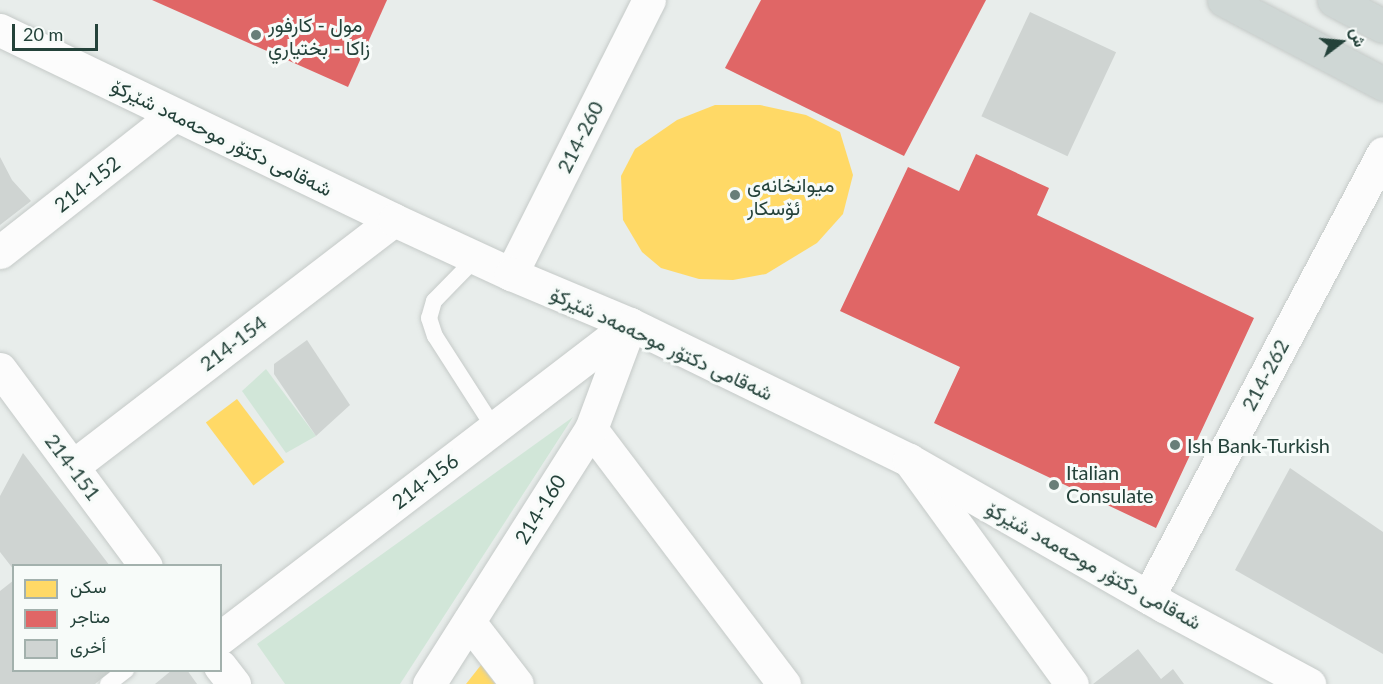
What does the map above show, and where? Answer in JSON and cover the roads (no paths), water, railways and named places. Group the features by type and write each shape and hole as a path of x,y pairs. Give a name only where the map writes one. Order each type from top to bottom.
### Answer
{"main road":[{"path":"1224,0 1383,84"},
{"path":"1334,0 1383,27"}],"street":[{"name":"214-260","path":"511,274 649,0"},
{"name":"شەقامی دکتۆر موحەمەد شێرکۆ","path":"0,30 394,220 511,274 630,324 909,460 1148,597 1309,684"},
{"name":"214-152","path":"0,252 174,115"},
{"name":"214-262","path":"1148,597 1383,153"},
{"name":"214-154","path":"72,466 394,220"},
{"name":"214-156","path":"222,636 630,324"},
{"name":"214-160","path":"429,684 591,429 630,324"},
{"name":"214-151","path":"1,375 145,564"},
{"path":"591,429 784,684"},
{"path":"909,460 1072,684"},
{"path":"469,622 517,684"},
{"path":"222,669 234,684"}],"lane":[{"path":"476,258 434,301 429,318 435,336 494,428"},
{"path":"108,684 123,672"}],"place":[{"name":"مول - كارفور زاكا - بختياري","path":"256,35"},
{"name":"میوانخانەی ئۆسکار","path":"735,195"},
{"name":"Ish Bank-Turkish","path":"1175,445"},
{"name":"Italian Consulate","path":"1054,485"}]}
